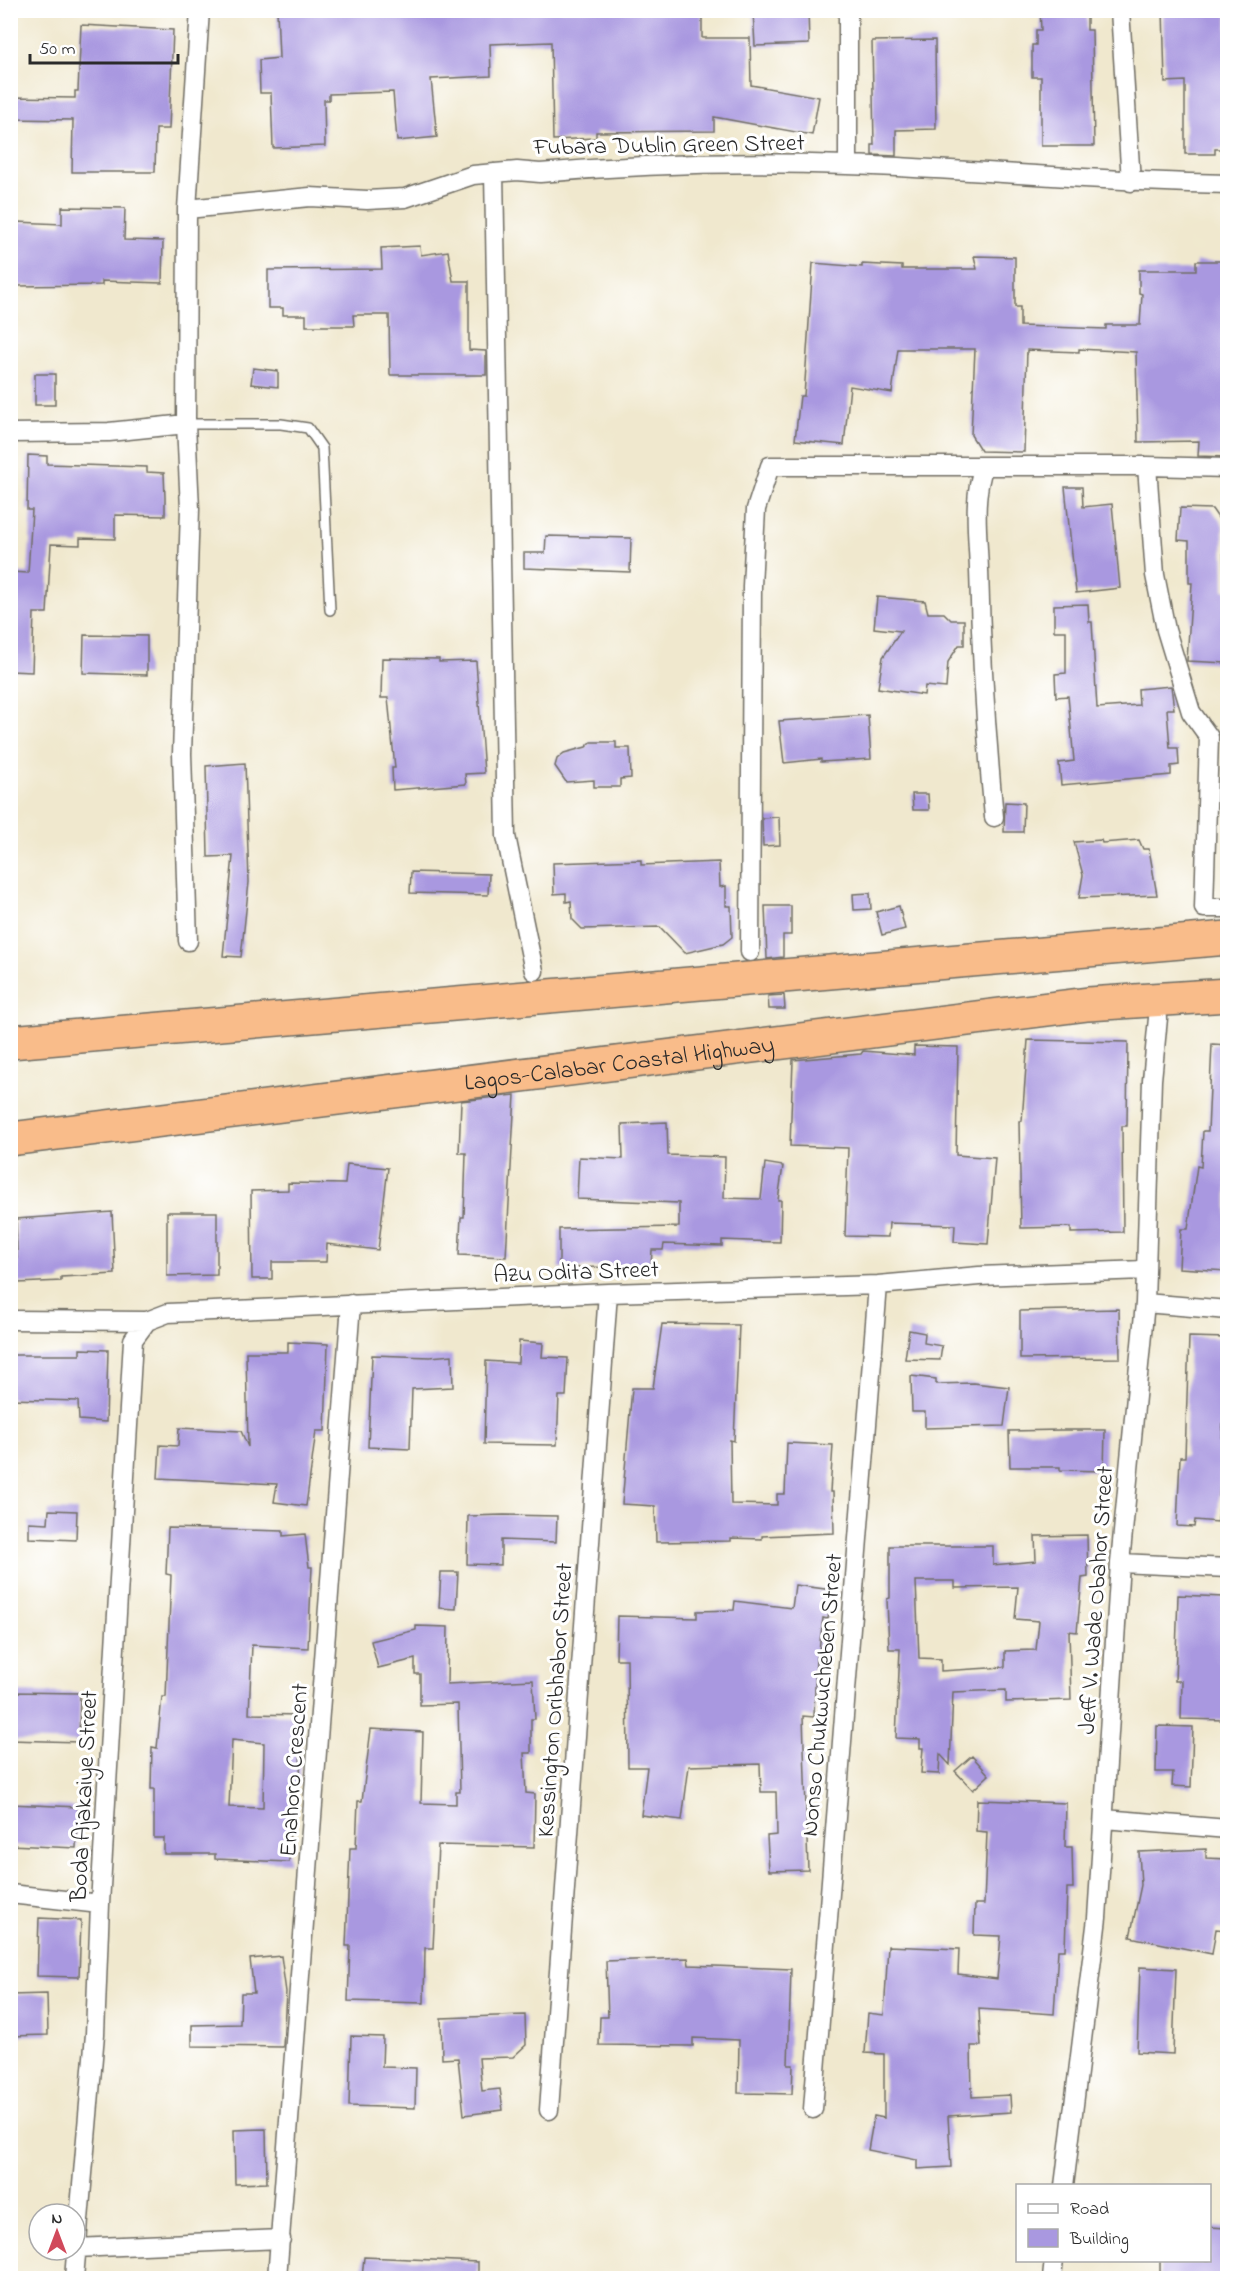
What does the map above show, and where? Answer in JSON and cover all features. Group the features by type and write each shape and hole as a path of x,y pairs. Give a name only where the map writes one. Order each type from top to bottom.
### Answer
{"highway":[{"path":"10,1042 1227,938"},
{"name":"Lagos-Calabar Coastal Highway","path":"10,1139 1088,1004 1227,995"}],"street":[{"path":"188,941 182,754 190,509 186,424 187,209 200,10"},
{"path":"848,10 848,165"},
{"path":"1120,10 1131,182"},
{"name":"Fubara Dublin Green Street","path":"187,209 310,197 367,200 405,198 464,178 494,173 540,173 687,163 848,165 1131,182 1227,184"},
{"path":"494,173 506,836 534,970"},
{"path":"10,433 109,432 186,424"},
{"path":"750,952 752,586 756,509 770,466 1227,468"},
{"path":"984,466 978,482 977,505 983,702 994,817"},
{"path":"1147,466 1155,575 1166,630 1191,712 1209,737 1204,908 1227,908"},
{"name":"Jeff V. Wade Obahor Street","path":"1064,2184 1097,1918 1120,1563 1145,1303 1144,1270 1152,1080 1158,1018"},
{"name":"Azu Odita Street","path":"10,1320 147,1321 168,1313 608,1293 878,1285 979,1276 1144,1270"},
{"name":"Nonso Chukwucheben Street","path":"813,2109 878,1285"},
{"name":"Kessington Oribhabor Street","path":"549,2110 608,1293"},
{"path":"1145,1303 1227,1310"},
{"name":"Enahoro Crescent","path":"277,2278 351,1304"},
{"name":"Boda Ajakaiye Street","path":"80,2202 95,2034 100,1904 133,1340 147,1321"},
{"path":"1120,1563 1227,1569"},
{"path":"1104,1819 1227,1829"},
{"path":"10,1894 100,1904"},
{"path":"87,2248 281,2239"},
{"name":"Boda Ajakaiye Street","path":"74,2278 75,2262"},
{"path":"1052,2278 1054,2262"}],"lane":[{"path":"186,424 281,424 308,428 322,448 330,610"}],"building":[{"path":"277,10 702,10 702,38 750,38 751,85 819,97 812,135 714,117 714,131 596,132 596,138 553,140 551,42 490,44 491,76 431,79 437,137 397,141 393,92 329,94 329,100 324,100 325,146 273,148 271,93 260,93 259,60 279,58"},
{"path":"753,10 808,10 809,44 755,46"},
{"path":"1040,10 1087,10 1087,30 1092,30 1094,146 1041,146 1041,77 1032,77 1032,45 1036,45 1036,30 1041,30"},
{"path":"1163,10 1227,10 1227,149 1215,149 1215,154 1185,154 1185,81 1165,82"},
{"path":"81,25 173,30 169,129 156,129 155,172 72,172 73,120 10,119 10,97 75,98 75,91 78,91"},
{"path":"935,40 936,129 896,130 896,156 872,155 872,145 874,145 872,41"},
{"path":"62,207 125,208 124,240 163,241 162,283 102,281 102,285 15,286 17,222 62,224"},
{"path":"420,246 421,255 448,251 453,281 469,281 469,350 486,351 486,375 390,375 389,315 353,315 354,326 306,326 306,315 283,315 283,308 268,308 268,270 382,269 381,248"},
{"path":"974,256 1015,257 1015,307 1020,307 1020,326 1106,329 1106,325 1140,325 1142,294 1139,293 1139,270 1196,270 1196,261 1227,261 1227,457 1198,456 1199,441 1138,442 1136,352 1079,349 1079,352 1027,350 1024,452 981,451 971,435 975,349 898,349 892,393 850,386 844,445 795,440 800,396 804,396 813,263 862,267 862,264 902,266 902,269 977,269"},
{"path":"253,368 278,371 278,387 251,384"},
{"path":"35,374 55,374 55,405 35,405"},
{"path":"28,455 47,456 47,464 147,467 147,472 164,473 165,498 165,516 115,515 115,539 80,538 80,545 51,544 47,613 34,613 32,672 10,671 10,572 28,573 32,510 27,510"},
{"path":"1065,487 1082,487 1083,507 1112,504 1120,588 1076,593"},
{"path":"1180,508 1212,509 1223,525 1224,590 1227,591 1227,663 1187,661 1192,583 1189,583 1189,541 1178,540"},
{"path":"546,536 631,538 630,572 524,568 524,553 545,553"},
{"path":"877,597 925,601 928,613 944,613 951,620 964,620 964,645 959,645 948,662 946,688 925,686 924,695 878,688 883,657 901,631 874,628"},
{"path":"1088,604 1089,622 1092,622 1097,708 1139,705 1138,689 1171,686 1174,709 1167,709 1170,748 1178,748 1179,765 1171,766 1171,775 1061,785 1059,763 1074,761 1068,696 1056,697 1055,674 1066,673 1066,631 1054,631 1054,605"},
{"path":"84,635 147,636 147,675 83,673"},
{"path":"382,658 439,659 439,662 476,661 484,773 465,774 466,784 393,790 392,768 395,768 388,698 381,698"},
{"path":"868,715 871,759 821,762 821,759 784,763 779,721"},
{"path":"591,742 616,742 616,748 630,748 631,778 620,779 620,787 594,787 594,780 566,782 555,766 557,759 564,753 586,747"},
{"path":"245,763 249,882 241,957 223,956 233,856 208,857 206,766"},
{"path":"912,794 928,794 929,810 913,810"},
{"path":"1005,802 1024,803 1023,832 1004,832"},
{"path":"779,817 780,845 763,846 762,818"},
{"path":"1101,840 1102,843 1139,840 1143,849 1149,849 1157,895 1079,898 1083,875 1074,842"},
{"path":"641,860 641,865 719,862 720,887 726,886 726,906 731,906 732,937 723,944 685,953 660,927 582,929 572,919 571,901 566,902 566,893 554,894 553,863"},
{"path":"411,872 489,874 488,895 410,893"},
{"path":"870,893 871,909 854,910 853,894"},
{"path":"765,906 791,906 791,935 783,935 783,957 767,959"},
{"path":"899,906 905,929 882,935 876,912"},
{"path":"784,995 785,1009 769,1009 768,996"},
{"path":"1028,1040 1128,1042 1127,1126 1122,1126 1123,1232 1071,1233 1071,1227 1021,1228 1019,1121 1022,1121"},
{"path":"1212,1044 1227,1045 1227,1271 1179,1268 1181,1229 1188,1229 1197,1166 1201,1167 1203,1131 1208,1131"},
{"path":"914,1046 958,1047 956,1155 995,1158 988,1244 954,1242 955,1225 889,1223 888,1237 845,1236 848,1148 790,1146 793,1060 861,1054 863,1051 914,1055"},
{"path":"515,1095 506,1257 459,1255 461,1217 464,1217 466,1153 459,1153 461,1101"},
{"path":"667,1122 668,1155 725,1157 724,1198 761,1199 765,1163 783,1166 778,1200 781,1200 780,1242 722,1240 722,1246 664,1244 663,1250 652,1250 651,1267 605,1264 605,1267 559,1268 559,1229 679,1227 679,1203 577,1199 579,1157 623,1159 622,1124"},
{"path":"347,1164 388,1168 378,1250 327,1244 326,1262 272,1262 272,1279 252,1279 251,1191 288,1190 288,1183 345,1184"},
{"path":"112,1212 115,1274 61,1277 61,1281 18,1283 16,1219"},
{"path":"167,1212 217,1212 217,1275 167,1276"},
{"path":"1119,1309 1120,1358 1020,1359 1020,1311"},
{"path":"662,1324 739,1325 734,1441 730,1440 731,1504 777,1505 777,1494 785,1494 787,1443 833,1445 830,1492 833,1492 834,1533 762,1536 762,1539 731,1538 731,1541 656,1542 655,1506 622,1504 632,1388 653,1388"},
{"path":"909,1330 925,1333 924,1343 942,1346 940,1360 905,1359"},
{"path":"1189,1337 1227,1338 1218,1522 1195,1520 1194,1527 1177,1526 1180,1457 1185,1457"},
{"path":"519,1341 543,1343 542,1357 568,1358 566,1396 559,1396 557,1445 484,1444 486,1361 518,1363"},
{"path":"288,1342 328,1344 325,1431 316,1431 306,1506 274,1502 277,1484 158,1478 160,1445 178,1446 179,1428 241,1431 248,1447 246,1352 288,1352"},
{"path":"80,1349 108,1350 106,1422 79,1420 78,1401 10,1399 10,1355 80,1355"},
{"path":"372,1355 430,1357 452,1355 453,1387 412,1389 410,1449 368,1447"},
{"path":"911,1376 936,1379 936,1384 973,1383 1009,1387 1004,1426 925,1428 925,1412 912,1412"},
{"path":"1105,1430 1104,1471 1060,1470 1060,1467 1010,1467 1009,1431"},
{"path":"49,1510 77,1511 76,1540 29,1538 29,1522 48,1523"},
{"path":"468,1516 557,1516 556,1542 501,1540 501,1565 467,1564"},
{"path":"168,1528 283,1531 283,1536 305,1534 309,1567 312,1567 308,1648 252,1645 249,1714 301,1715 300,1785 291,1784 289,1862 215,1859 215,1854 164,1854 164,1838 154,1838 154,1789 151,1789 152,1747 157,1748 162,1697 166,1697 171,1575 166,1574","holes":["232,1740 264,1743 263,1808 229,1807"]},
{"path":"1087,1535 1088,1577 1082,1578 1077,1632 1069,1631 1071,1700 1006,1702 1006,1690 953,1692 950,1765 940,1754 939,1774 921,1773 923,1748 920,1748 920,1739 896,1738 900,1649 889,1649 887,1599 890,1598 890,1546 993,1546 993,1565 1036,1561 1035,1536","holes":["916,1581 955,1581 955,1588 1018,1587 1015,1619 1039,1621 1036,1650 1005,1651 1005,1667 941,1671 941,1659 919,1658"]},
{"path":"441,1572 458,1572 456,1609 439,1608"},
{"path":"795,1585 832,1590 828,1619 823,1618 818,1658 816,1657 814,1717 803,1716 808,1870 769,1871 767,1836 777,1835 776,1792 761,1792 760,1764 689,1766 682,1820 641,1815 647,1767 628,1767 627,1659 616,1659 617,1616 697,1618 697,1611 734,1610 735,1601 792,1608"},
{"path":"1178,1595 1223,1597 1222,1633 1227,1634 1227,1720 1181,1719 1182,1681 1175,1681"},
{"path":"416,1626 448,1627 447,1684 533,1680 535,1719 531,1719 531,1753 524,1753 526,1793 535,1794 534,1847 438,1845 433,1948 425,1948 424,2003 348,2001 350,1946 346,1946 350,1848 356,1848 358,1801 362,1801 371,1729 423,1732 421,1803 456,1804 456,1792 460,1792 458,1704 420,1705 420,1674 415,1674 415,1659 378,1668 371,1641 416,1630"},
{"path":"10,1692 80,1693 79,1742 10,1740"},
{"path":"1157,1726 1193,1727 1191,1787 1172,1786 1173,1772 1156,1772"},
{"path":"972,1756 989,1775 973,1790 955,1771"},
{"path":"977,1800 1066,1803 1065,1847 1072,1847 1073,1888 1067,1888 1065,1950 1058,1950 1054,2014 979,2009 981,2046 971,2046 972,2097 1010,2095 1011,2112 948,2116 951,2167 917,2169 917,2160 868,2150 874,2116 884,2118 884,2054 865,2053 868,2013 884,2015 888,1946 959,1949 958,1974 997,1979 1001,1936 974,1935 975,1904 984,1904 987,1832 976,1831"},
{"path":"10,1804 78,1807 76,1848 10,1845"},
{"path":"1206,1849 1206,1858 1227,1859 1227,1930 1216,1929 1212,1954 1130,1937 1141,1885 1139,1852"},
{"path":"39,1918 81,1920 79,1977 37,1976"},
{"path":"281,1956 286,1992 283,2047 192,2046 192,2025 240,2024 241,1993 254,1993 250,1959"},
{"path":"688,1958 689,1965 791,1969 788,2065 793,2065 792,2094 738,2093 739,2040 693,2038 693,2046 599,2045 600,2017 608,2017 606,1961"},
{"path":"1140,1967 1176,1969 1173,2054 1137,2052"},
{"path":"47,1994 48,2035 10,2036 10,1995"},
{"path":"525,2015 526,2045 513,2057 479,2058 482,2091 500,2089 503,2110 464,2115 458,2058 442,2059 441,2018"},
{"path":"351,2036 383,2037 382,2067 416,2068 415,2108 349,2106"},
{"path":"266,2129 267,2183 235,2184 234,2130"},
{"path":"1211,2227 1227,2228 1227,2278 1160,2276 1160,2262 1211,2262"},
{"path":"364,2257 478,2262 478,2278 362,2278"}]}
